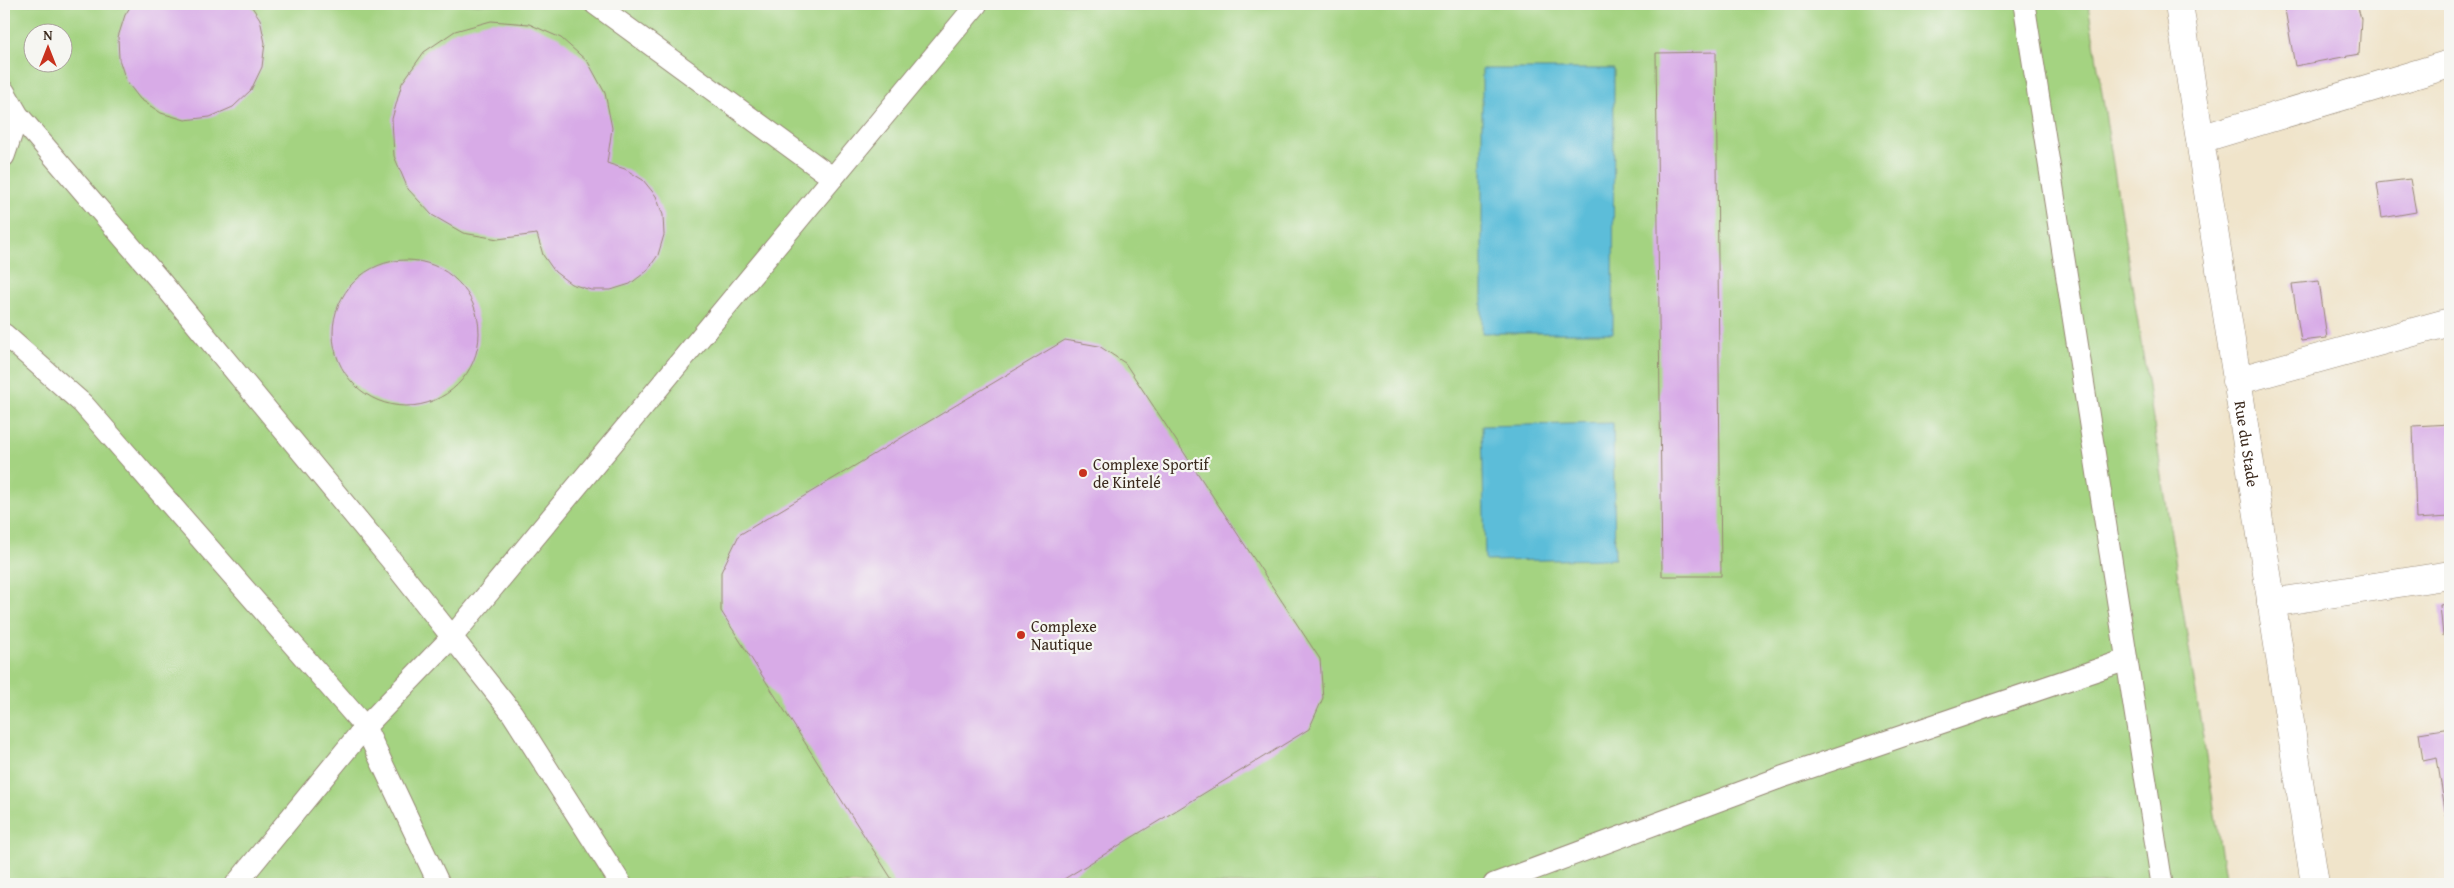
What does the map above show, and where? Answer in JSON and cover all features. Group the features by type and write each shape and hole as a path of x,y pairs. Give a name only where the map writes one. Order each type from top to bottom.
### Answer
{"street":[{"name":"Rue du Stade","path":"2179,4 2315,884"},
{"path":"2200,139 2450,64"},
{"path":"2236,381 2450,322"},
{"path":"2271,603 2450,575"}],"lane":[{"path":"594,4 833,178"},
{"path":"236,884 365,727 452,637 978,4"},
{"path":"2024,4 2162,884"},
{"path":"4,91 18,115 176,300 391,560 512,713 620,884"},
{"path":"4,156 18,115"},
{"path":"4,334 83,404 365,727 439,884"},
{"path":"1494,884 1782,776 2126,660"}],"green space":[{"name":"Complexe Sportif de Kintelé","path":"4,4 2088,4 2226,884 4,884"}],"water":[{"path":"1482,69 1614,69 1613,333 1482,333"},
{"path":"1613,423 1615,559 1485,561 1482,426"}],"building":[{"path":"132,4 250,4 260,19 265,43 262,67 251,90 233,107 210,117 185,120 161,113 140,99 126,81 119,59 118,37 125,15"},
{"path":"2284,4 2357,4 2361,19 2359,54 2295,66"},
{"path":"491,21 529,24 561,38 588,62 605,93 612,128 607,163 625,169 643,180 656,196 663,215 664,235 658,255 647,271 630,284 611,290 591,290 571,284 555,272 543,255 537,234 498,239 463,233 432,215 408,189 394,156 392,119 402,83 424,52 455,31"},
{"path":"1716,52 1721,576 1662,576 1656,53"},
{"path":"2410,179 2416,212 2382,218 2377,183"},
{"path":"406,260 434,265 458,281 474,305 479,333 474,361 458,385 434,401 406,406 378,401 354,385 338,361 333,333 338,305 354,281 378,265"},
{"path":"2319,281 2327,338 2301,341 2292,284"},
{"name":"Complexe Nautique","path":"1065,340 1099,346 1125,363 1320,659 1323,698 1309,729 1056,884 895,884 721,611 721,572 739,535"},
{"path":"2450,424 2450,517 2416,519 2413,426"},
{"path":"2450,604 2450,635 2443,636 2440,605"},
{"path":"2450,728 2450,815 2446,816 2437,758 2423,761 2419,733"}],"place":[{"name":"Complexe Sportif de Kintelé","path":"1083,473"},
{"name":"Complexe Nautique","path":"1021,635"}]}
